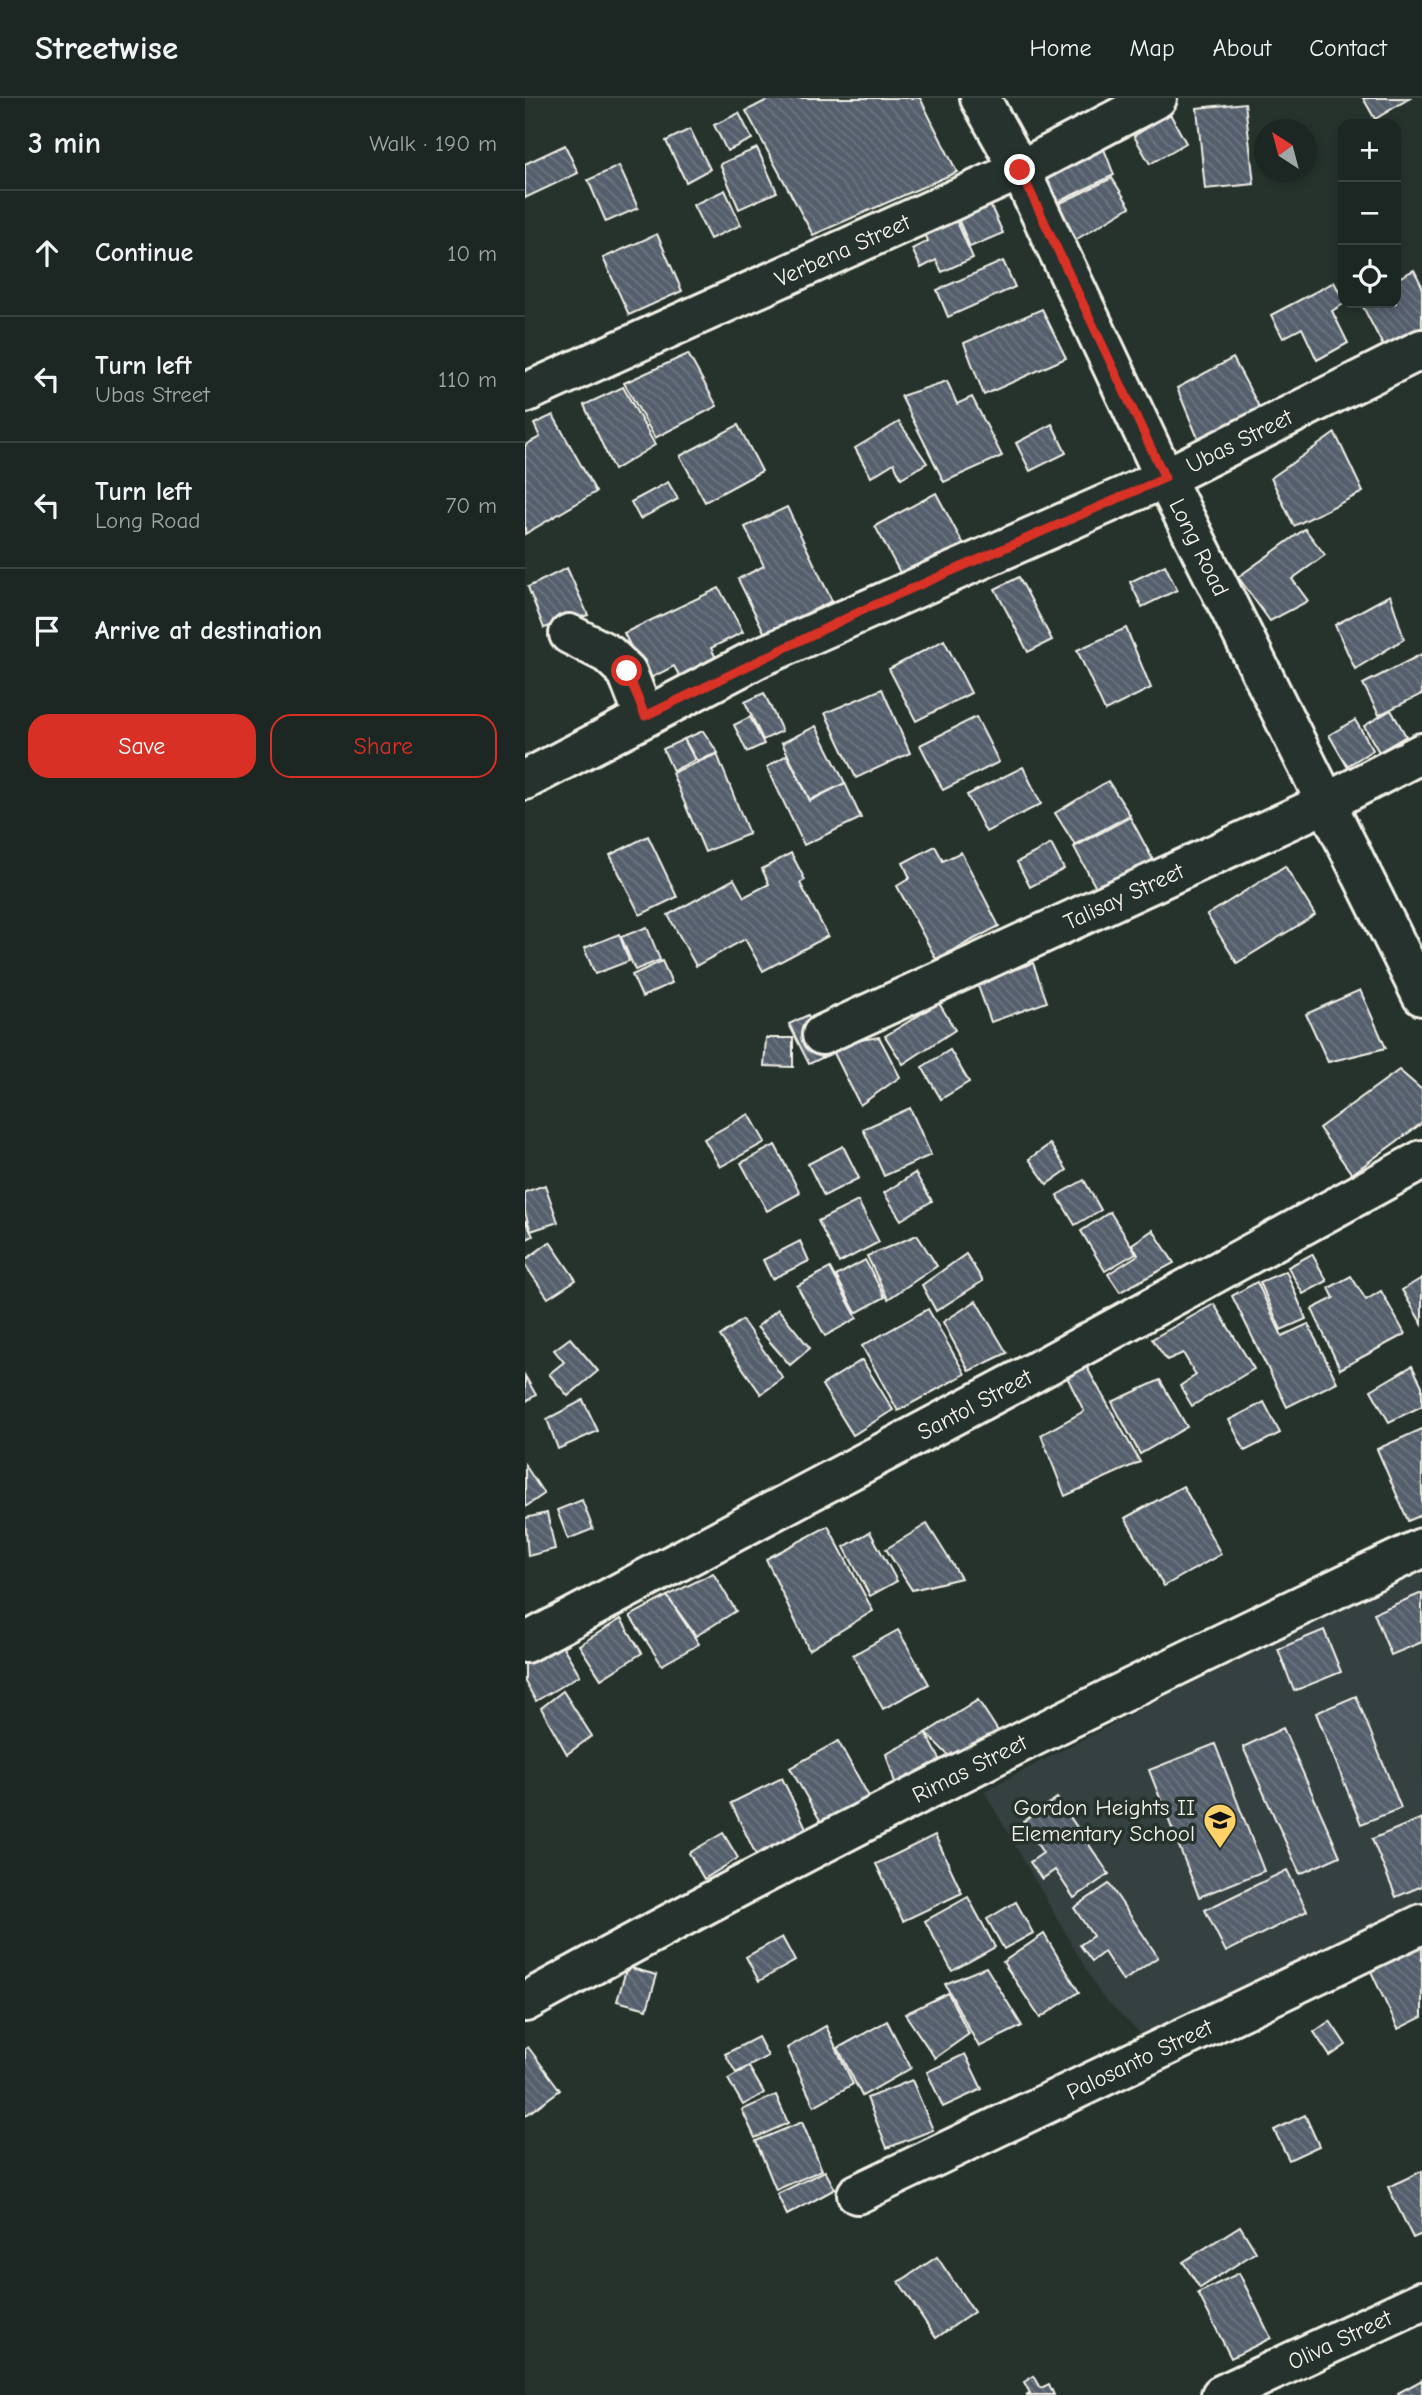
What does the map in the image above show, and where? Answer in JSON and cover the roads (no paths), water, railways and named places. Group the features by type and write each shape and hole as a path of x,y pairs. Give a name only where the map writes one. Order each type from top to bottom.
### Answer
{"street":[{"name":"Long Road","path":"980,98 1020,170 1165,478 1422,996"},
{"name":"Verbena Street","path":"525,393 1020,170 1157,98"},
{"name":"Ubas Street","path":"525,780 795,641 1165,478 1422,349"},
{"path":"569,634 608,654 627,671 645,716"},
{"name":"Talisay Street","path":"822,1034 1326,803 1422,753"},
{"name":"Santol Street","path":"525,1643 1020,1380 1422,1160"},
{"name":"Rimas Street","path":"525,2002 699,1906 1193,1656 1422,1548"},
{"name":"Palosanto Street","path":"857,2194 1422,1924"},
{"name":"Oliva Street","path":"1221,2395 1422,2301"}],"place":[{"name":"Gordon Heights II Elementary School","path":"1220,1850"}]}
